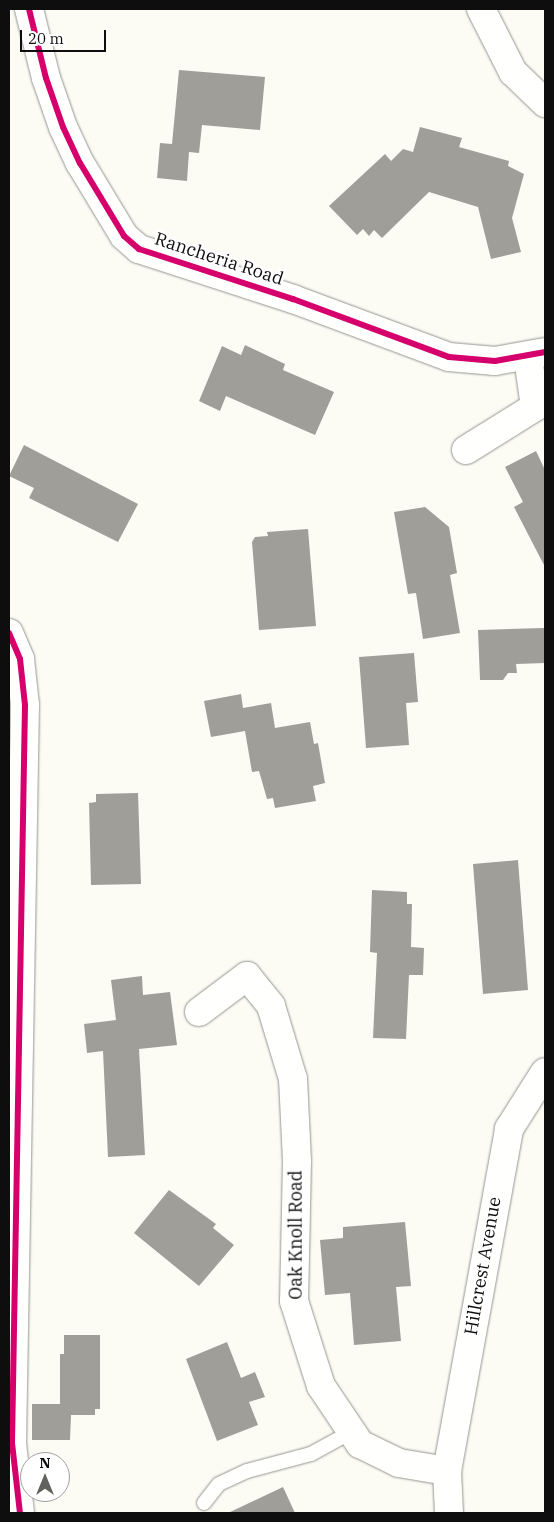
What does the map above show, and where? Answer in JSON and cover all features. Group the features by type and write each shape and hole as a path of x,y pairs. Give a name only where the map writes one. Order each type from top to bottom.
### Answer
{"street":[{"name":"Rancheria Road","path":"29,9 46,78 63,127 80,163 124,236 139,249 293,299 449,357 495,361 537,355"},
{"path":"481,9 512,72 545,103"},
{"path":"466,450 535,407 537,355"},
{"path":"9,633 20,659 24,705 12,1443 20,1513"},
{"name":"Oak Knoll Road","path":"199,1012 247,976 271,1006 292,1079 297,1161 294,1302 321,1386 360,1444 398,1464 447,1471"},
{"name":"Hillcrest Avenue","path":"447,1471 509,1129 545,1072"},
{"path":"447,1471 449,1513"}],"lane":[{"path":"204,1503 219,1484 247,1471 311,1454 351,1432"}],"building":[{"path":"179,70 265,77 260,130 202,125 199,153 189,152 187,181 157,178 160,143 172,144"},
{"path":"420,127 462,138 459,147 509,161 508,166 524,174 512,218 521,252 491,259 478,207 429,192 382,238 374,230 369,236 363,229 357,235 329,206 385,154 391,161 403,149 413,152"},
{"path":"245,345 285,364 283,370 334,392 315,435 226,396 220,411 199,401 222,346 241,355"},
{"path":"24,445 138,504 118,542 29,498 34,488 9,476"},
{"path":"536,451 545,470 545,567 514,507 523,502 505,467"},
{"path":"425,507 449,527 457,573 450,575 460,633 423,639 416,593 408,594 394,512"},
{"path":"308,529 316,626 259,630 252,542 255,537 268,536 267,532"},
{"path":"544,628 545,663 516,664 517,673 508,673 503,680 480,680 478,630"},
{"path":"414,653 418,702 406,703 409,745 366,748 359,657"},
{"path":"241,694 243,708 271,703 275,728 310,722 314,744 318,743 325,783 313,786 316,801 275,808 273,798 267,799 259,771 252,772 245,731 211,737 204,701"},
{"path":"138,793 141,884 91,885 89,803 96,802 96,794"},
{"path":"518,860 528,990 483,994 473,864"},
{"path":"372,890 407,892 407,904 412,904 411,947 424,948 423,975 409,975 406,1039 373,1038 377,953 370,952"},
{"path":"142,976 143,995 170,992 177,1045 139,1049 145,1155 108,1157 103,1051 87,1053 84,1024 116,1020 111,980"},
{"path":"169,1190 216,1224 213,1228 234,1245 199,1286 134,1233"},
{"path":"405,1222 411,1286 396,1287 401,1341 354,1345 350,1293 325,1295 320,1240 343,1238 343,1227"},
{"path":"64,1335 100,1335 100,1409 95,1409 95,1415 71,1415 70,1440 32,1440 32,1404 60,1404 60,1354 64,1354"},
{"path":"227,1342 241,1378 255,1372 265,1397 249,1402 258,1425 217,1441 186,1359"},
{"path":"283,1487 295,1513 228,1513"}],"cycle path":[{"path":"29,9 46,78 63,127 80,163 124,236 139,249 293,299 449,357 495,361 545,352"},
{"path":"9,633 20,659 25,705 12,1443 20,1513"}]}
